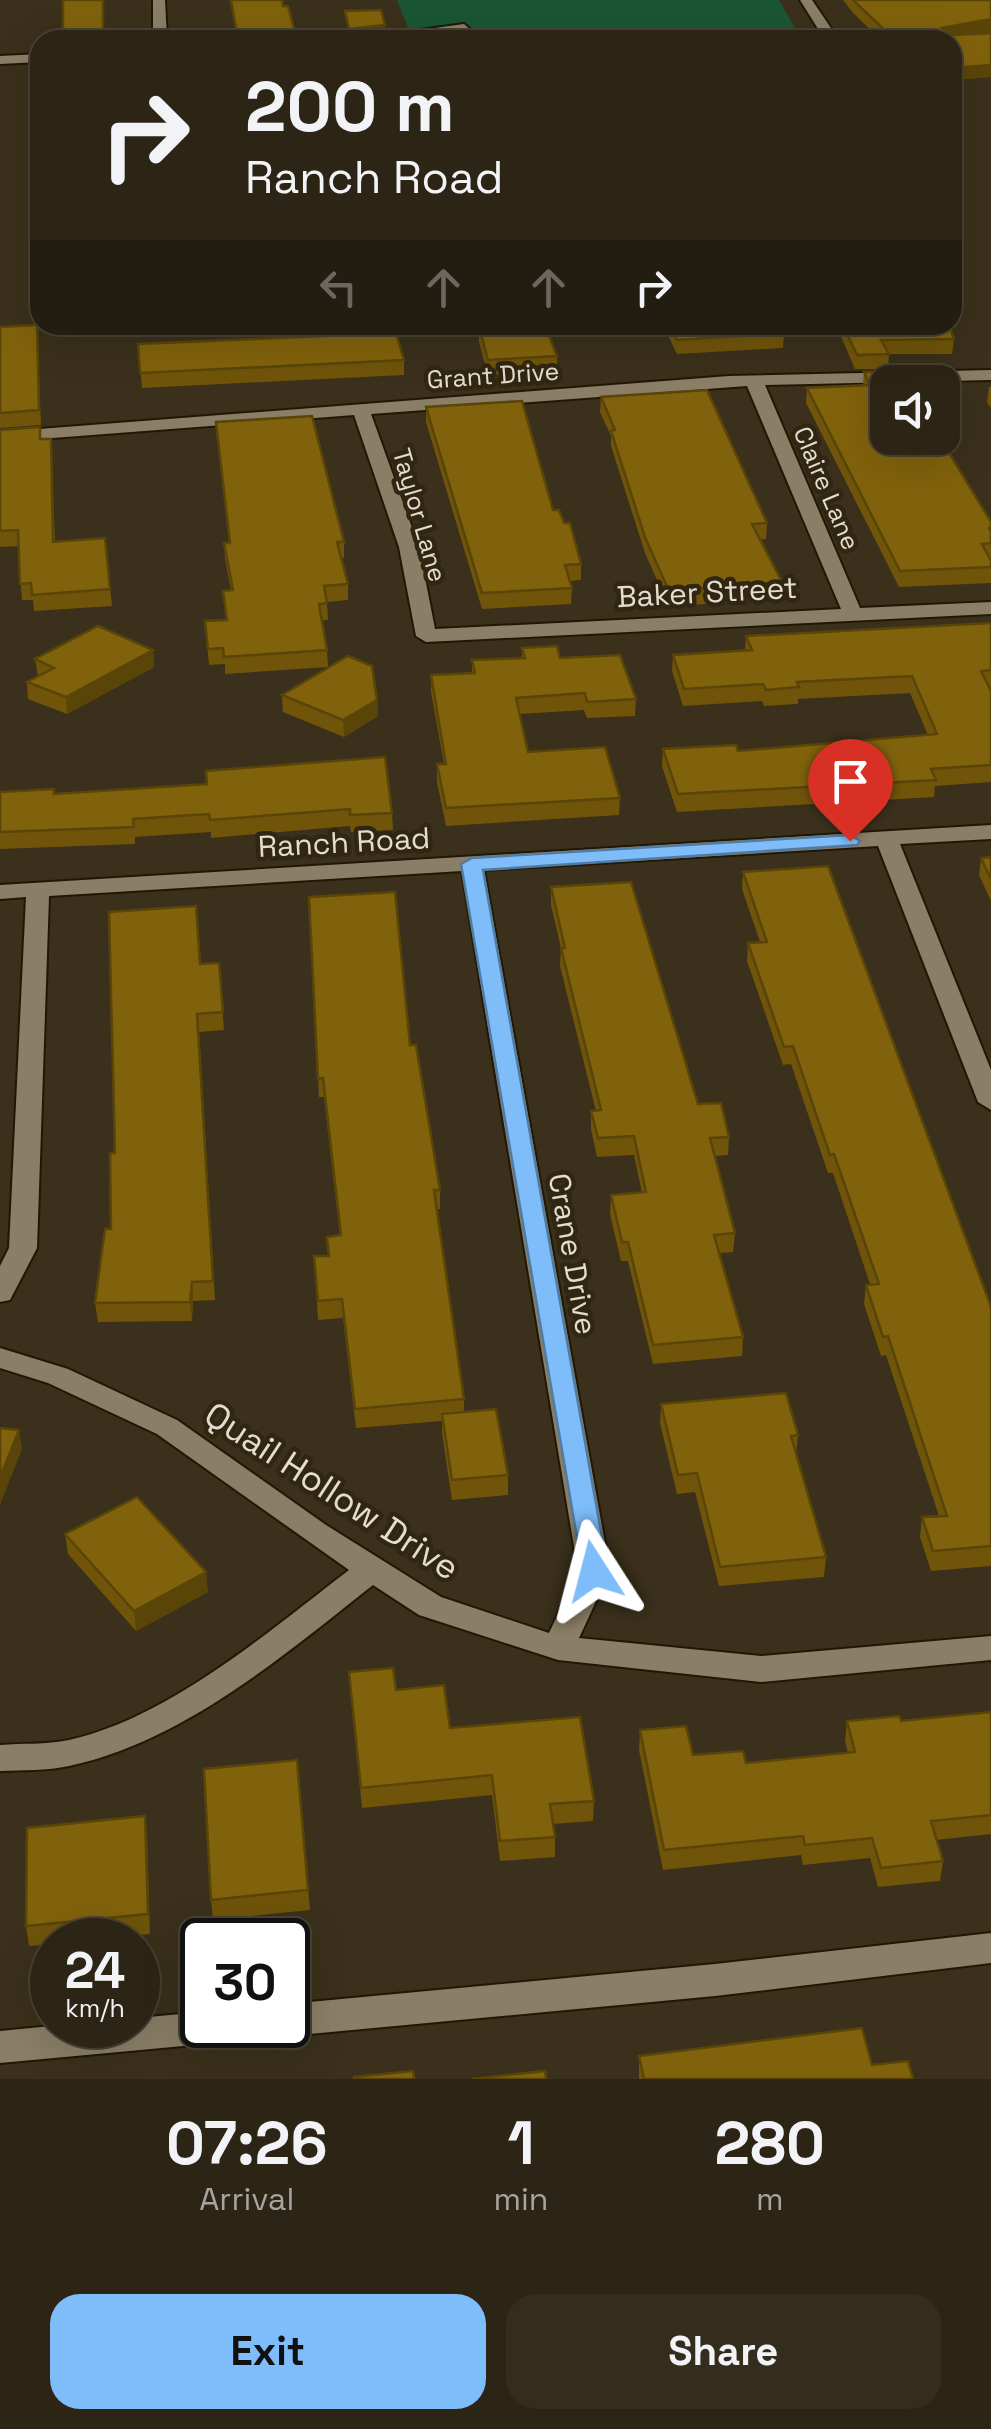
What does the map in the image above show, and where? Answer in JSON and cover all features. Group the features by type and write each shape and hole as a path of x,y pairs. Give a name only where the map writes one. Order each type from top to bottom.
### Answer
{"street":[{"path":"160,0 160,30"},
{"path":"806,0 826,30"},
{"path":"0,60 30,58"},
{"name":"Grant Drive","path":"0,437 754,380 991,375"},
{"name":"Claire Lane","path":"754,380 854,615"},
{"name":"Taylor Lane","path":"361,410 409,547 426,636"},
{"name":"Baker Street","path":"426,636 991,608"},
{"name":"Ranch Road","path":"0,892 991,832"},
{"path":"888,839 991,1102"},
{"name":"Crane Drive","path":"472,864 594,1571 558,1648"},
{"path":"0,1292 22,1248 38,890"},
{"name":"Quail Hollow Drive","path":"0,1358 58,1376 167,1427 430,1606 558,1648 761,1669 991,1648"},
{"path":"0,1758 75,1752 179,1708 262,1653 372,1569"},
{"path":"310,2018 991,1948"},
{"path":"0,2046 180,2030"}],"green space":[{"path":"397,0 779,0 796,30 409,30"}],"building":[{"path":"63,0 103,0 103,30 63,30"},
{"path":"231,0 282,0 283,6 288,6 294,30 236,30"},
{"path":"853,0 991,0 991,19 942,28 945,30 884,30"},
{"path":"381,10 385,25 349,29 345,11"},
{"path":"991,33 991,65 962,67 962,35"},
{"path":"30,325 30,335 37,335 39,410 0,413 0,327"},
{"path":"397,335 404,360 140,373 138,344"},
{"path":"481,335 549,335 557,356 488,360"},
{"path":"675,335 753,335 677,340"},
{"path":"848,335 953,335 954,339 881,340 889,354 857,355"},
{"path":"870,385 870,455 950,455 991,522 991,543 982,544 991,567 900,571 807,388"},
{"path":"707,390 767,523 752,524 782,582 669,591 645,537 611,431 615,430 601,397"},
{"path":"522,401 553,510 559,510 564,523 570,523 581,564 565,565 572,588 482,593 426,407"},
{"path":"312,416 344,542 337,542 348,584 324,586 327,603 319,604 327,650 224,657 223,648 208,649 205,621 227,620 223,591 233,590 224,543 230,543 216,422"},
{"path":"40,427 40,439 51,439 53,542 105,538 110,589 32,595 31,583 20,584 18,530 0,531 0,430"},
{"path":"991,623 991,670 981,671 991,691 991,765 931,769 936,780 678,794 663,749 736,745 738,751 937,734 912,676 797,682 799,687 766,690 763,684 684,689 673,655 752,650 746,636"},
{"path":"98,626 153,650 66,697 27,682 54,668 35,659"},
{"path":"557,646 560,658 620,655 636,699 587,702 585,693 516,698 528,752 605,747 620,798 446,808 437,764 446,764 431,675 475,673 472,660 525,658 522,648"},
{"path":"348,656 372,666 377,700 343,720 282,695"},
{"path":"385,757 392,813 350,815 350,809 210,820 209,814 133,819 134,827 0,832 0,792 54,789 54,794 207,784 206,771"},
{"path":"991,857 991,879 981,858"},
{"path":"828,866 991,1307 991,1546 933,1551 922,1517 947,1516 888,1336 883,1337 866,1285 879,1284 793,1046 784,1047 748,943 767,942 743,872"},
{"path":"631,882 698,1104 721,1103 729,1137 710,1138 735,1233 714,1235 743,1337 653,1345 628,1242 622,1242 611,1195 646,1192 634,1136 598,1138 591,1111 601,1110 561,948 565,948 551,887"},
{"path":"395,892 410,1045 416,1045 440,1190 434,1190 464,1399 355,1409 342,1299 318,1301 314,1256 329,1256 327,1237 341,1235 323,1078 318,1079 309,897"},
{"path":"196,906 200,964 219,963 223,1012 197,1014 213,1281 192,1282 190,1302 95,1303 105,1229 111,1229 110,1153 115,1153 109,912"},
{"path":"786,1393 798,1435 791,1436 826,1557 720,1567 697,1473 678,1475 661,1404"},
{"path":"496,1409 508,1475 452,1480 442,1414"},
{"path":"0,1428 19,1430 0,1478"},
{"path":"137,1497 206,1572 134,1611 65,1534"},
{"path":"393,1668 396,1690 444,1685 450,1728 580,1717 594,1801 550,1804 555,1837 500,1841 492,1775 361,1788 349,1672"},
{"path":"991,1712 991,1815 931,1821 943,1861 881,1868 872,1838 805,1845 803,1836 664,1850 640,1730 686,1726 693,1755 743,1751 746,1763 855,1752 847,1721 899,1716 901,1721"},
{"path":"297,1760 308,1890 211,1900 204,1769"},
{"path":"145,1816 148,1914 30,1918 30,1926 26,1926 27,1828"},
{"path":"862,2028 872,2065 908,2061 913,2079 644,2079 639,2056"},
{"path":"413,2071 414,2079 354,2079 354,2077"},
{"path":"545,2071 546,2079 472,2079"}],"route":[{"path":"594,1571 472,864 850,841"}]}
